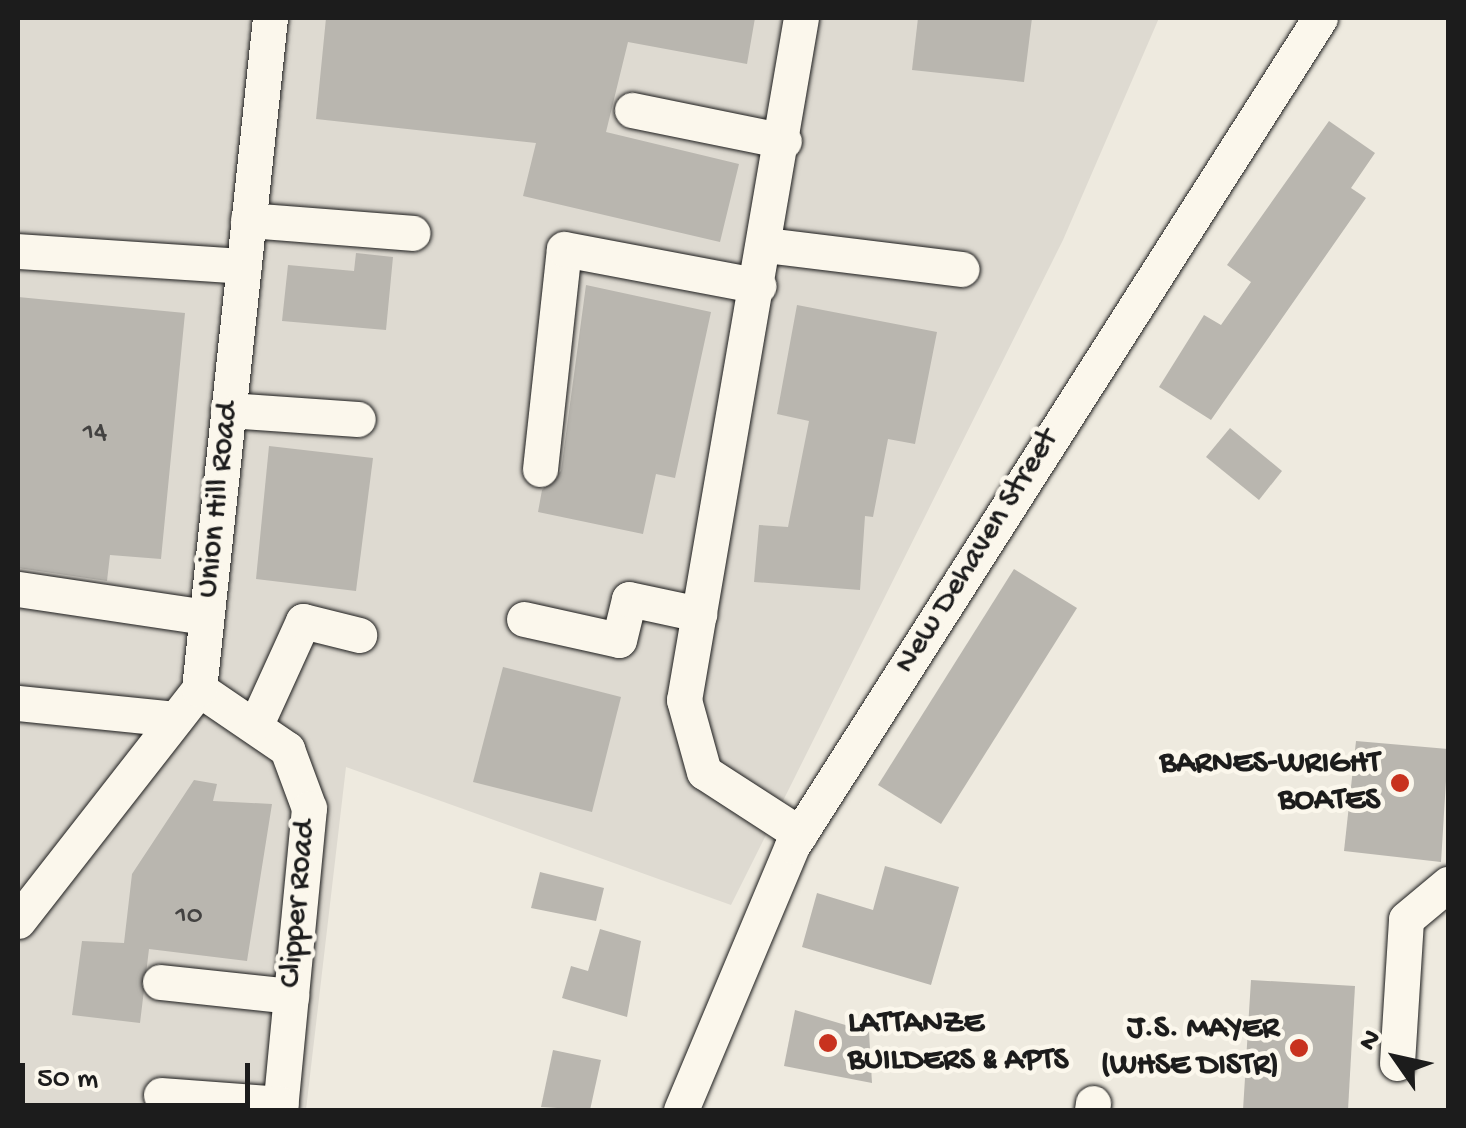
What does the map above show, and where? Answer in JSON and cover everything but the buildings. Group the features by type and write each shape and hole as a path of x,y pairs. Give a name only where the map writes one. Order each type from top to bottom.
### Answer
{"street":[{"name":"Union Hill Road","path":"198,689 270,18"},
{"path":"800,834 704,772 693,752 684,700 784,141 801,18"},
{"name":"New Dehaven Street","path":"681,1110 800,834 1320,18"},
{"path":"632,110 784,141"},
{"path":"248,220 412,233"},
{"path":"766,245 962,269"},
{"path":"540,469 564,249 759,286"},
{"path":"18,251 244,266"},
{"path":"228,410 358,419"},
{"path":"18,589 206,617"},
{"path":"524,619 619,640 629,599 699,614"},
{"path":"257,722 303,621 359,635"},
{"path":"18,922 198,689"},
{"name":"Clipper Road","path":"198,689 257,722 286,749 309,808 281,1107"},
{"path":"18,703 175,719"},
{"path":"1397,1064 1406,920 1448,884"},
{"path":"160,982 291,996"},
{"path":"161,1095 281,1107"}],"shaded area":[{"path":"18,18 1159,18 1063,240 731,905 346,767 306,1110 18,1110"}],"place":[{"name":"BARNES-WRIGHT BOATES","path":"1400,783"},
{"name":"LATTANZE BUILDERS & APTS","path":"828,1043"},
{"name":"J.S. MAYER (WHSE DISTR)","path":"1299,1048"}]}
